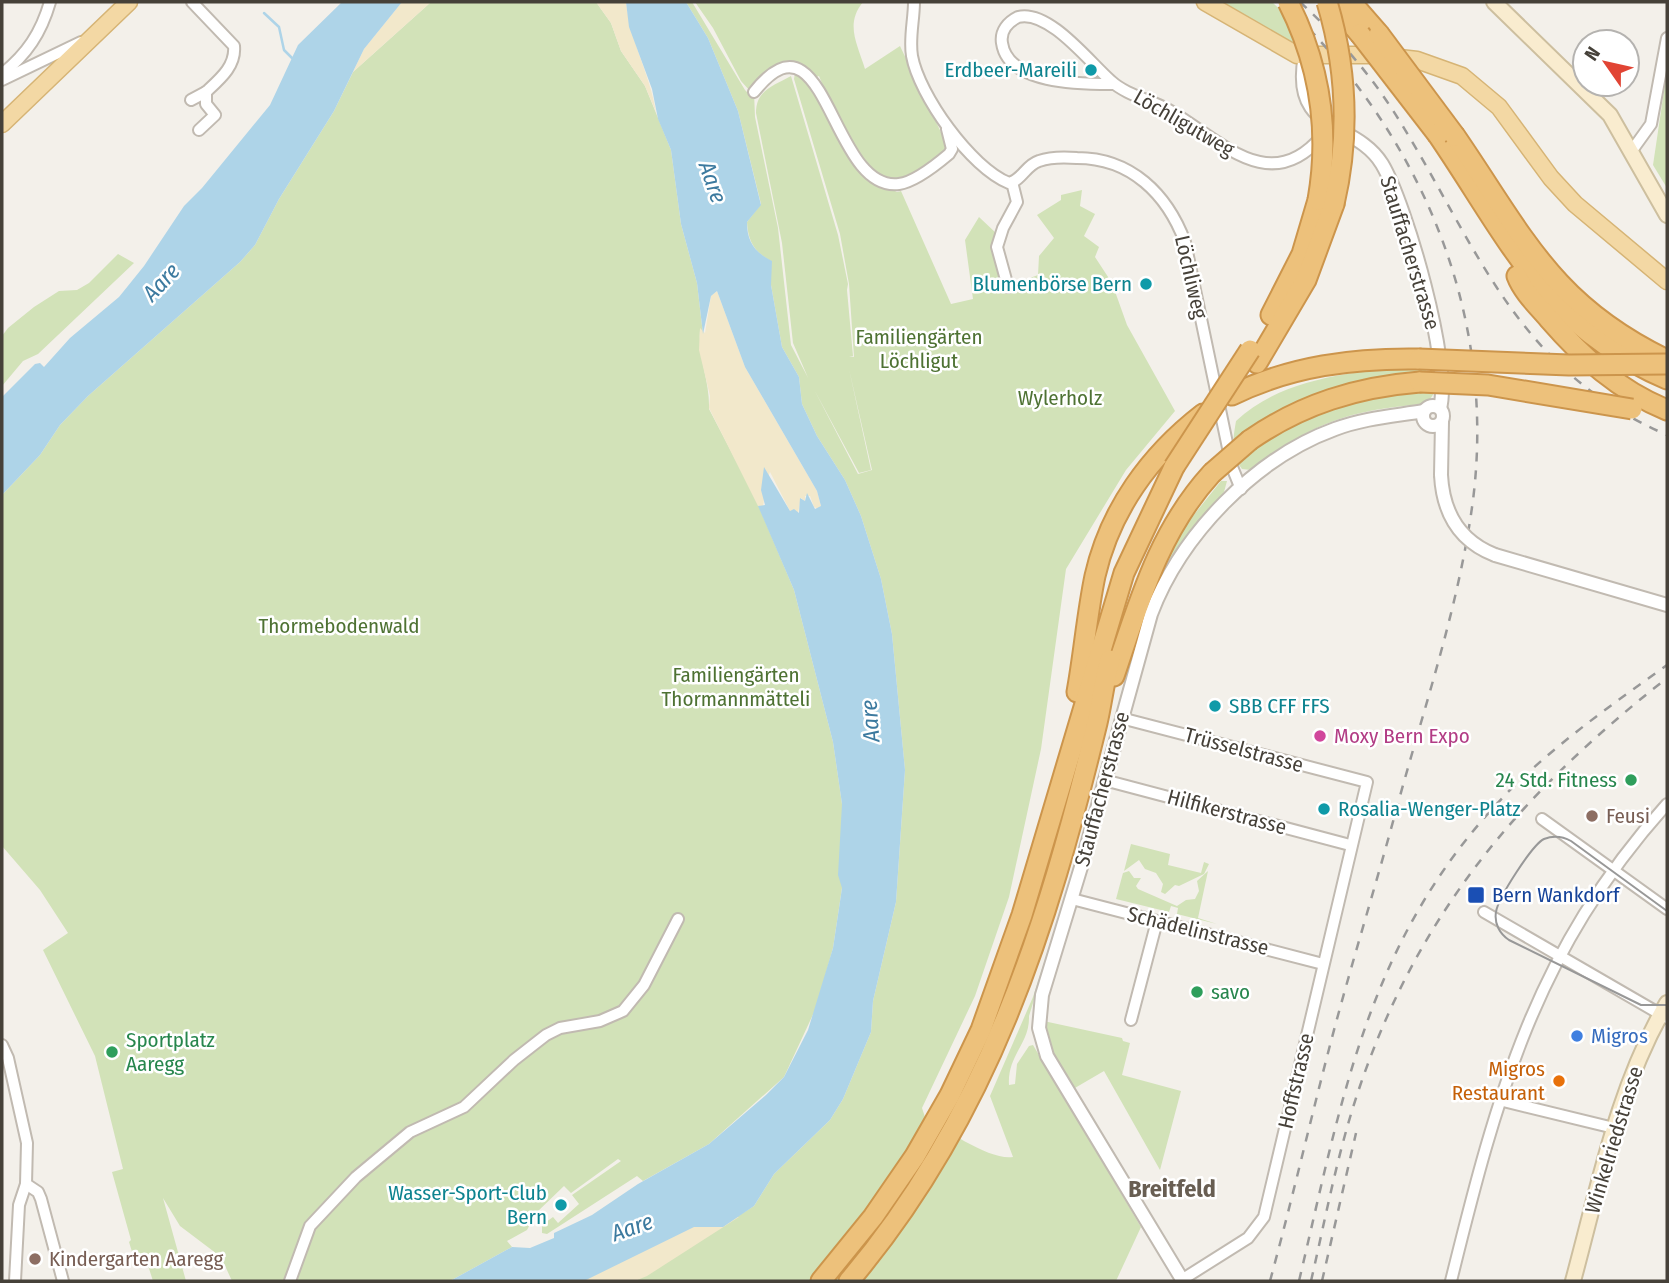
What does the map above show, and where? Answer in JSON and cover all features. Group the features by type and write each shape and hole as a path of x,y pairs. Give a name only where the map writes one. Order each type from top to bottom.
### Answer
{"highway":[{"path":"1288,2 1306,41 1319,88 1326,202"},
{"path":"821,1281 890,1194 939,1115 969,1056 999,984 1026,903 1060,779 1125,573 1179,472 1254,357 1326,202 1344,142 1345,92 1330,2"},
{"path":"1330,2 1370,34"},
{"path":"1352,2 1370,34 1527,247 1582,306 1630,341 1667,362"},
{"path":"1447,135 1503,236 1530,276 1564,313 1610,349 1667,379"},
{"path":"1503,236 1519,283 1578,353 1618,384 1667,412"},
{"path":"1582,306 1615,320 1667,349"},
{"path":"1060,779 1096,574 1110,530 1147,467 1174,438 1203,414 1232,395 1282,375 1316,366 1375,359 1569,365 1667,362"},
{"path":"1643,368 1667,387"},
{"path":"849,1281 906,1207 958,1125 996,1047 1027,970 1098,720 1155,559 1182,510 1212,473 1250,440 1280,421 1324,400 1370,387 1420,382 1512,388 1667,412"},
{"path":"1098,720 1107,670 1136,577 1179,472"}],"main road":[{"path":"2,124 129,2"},
{"path":"1205,2 1279,47 1305,56 1373,55 1416,60 1462,76 1499,107 1546,171 1575,204 1667,281"},
{"path":"1494,2 1600,103 1633,149 1667,215"},
{"name":"Winkelriedstrasse","path":"1573,1281 1614,1128 1634,1069 1665,1012"}],"street":[{"path":"2,74 21,59 35,40 50,2"},
{"path":"191,100 206,92 228,70 234,46 192,2"},
{"path":"754,92 778,69 792,66 800,69 824,100 857,163 875,178 895,185 920,174 952,149 947,126 912,58 914,2"},
{"name":"Löchligutweg","path":"1113,84 1058,82 1031,74 1006,53 1002,43 1004,29 1018,17 1037,18 1070,42 1113,84 1171,111 1235,153 1266,163 1280,164 1295,159 1312,148 1330,127"},
{"path":"2,80 92,37"},
{"path":"1633,149 1651,124 1667,38"},
{"path":"1305,56 1302,75 1306,95 1317,114 1330,127"},
{"path":"198,130 215,114 206,104 206,92"},
{"path":"947,126 991,171 1002,180 1012,182 1017,202 1003,228 997,247 1008,287"},
{"name":"Stauffacherstrasse","path":"1330,127 1365,145 1377,157 1387,175 1416,261 1432,322 1442,392 1440,408 1444,415 1441,475 1446,506 1454,524 1471,543 1495,555 1667,605"},
{"name":"Löchliweg","path":"1012,182 1039,161 1085,158 1129,170 1163,200 1176,219 1185,242 1232,467 1241,489"},
{"name":"Stauffacherstrasse","path":"1183,1280 1058,1076 1040,1035 1042,995 1072,899 1150,614 1161,590 1207,524 1241,489 1286,454 1326,432 1375,418 1424,411 1431,406 1440,408"},
{"path":"1424,411 1423,420 1427,424 1434,426 1442,422"},
{"name":"Trüsselstrasse","path":"1121,718 1367,782 1350,845"},
{"name":"Hilfikerstrasse","path":"1104,780 1350,845"},
{"path":"1451,1281 1499,1100 1529,1019 1560,955 1613,870 1667,804"},
{"path":"1542,819 1667,909"},
{"name":"Hoffstrasse","path":"1183,1280 1248,1238 1264,1217 1350,845"},
{"name":"Schädelinstrasse","path":"1072,899 1323,964"},
{"path":"1484,912 1665,1012"},
{"path":"290,1281 303,1239 310,1226 356,1177 410,1132 464,1107 514,1060 546,1035 560,1028 600,1021 623,1011 644,985 678,919"},
{"path":"1131,1020 1157,921"},
{"path":"2,1045 8,1058 27,1131 26,1184 19,1205 15,1281"},
{"path":"1499,1100 1614,1128"},
{"path":"26,1184 38,1192 41,1199 63,1281"}],"green space":[{"name":"Thormebodenwald","path":"431,2 596,2 611,23 621,51 645,86 671,150 681,224 697,283 703,334 700,330 701,350 709,409 754,495 794,590 833,742 842,804 842,888 833,948 816,1008 784,1077 709,1144 643,1181 637,1176 547,1234 542,1233 542,1225 553,1217 558,1223 579,1204 572,1195 621,1161 618,1159 571,1193 564,1186 536,1213 527,1230 507,1241 512,1247 450,1281 232,1281 221,1257 180,1226 163,1198 186,1281 153,1281 144,1253 133,1255 129,1242 131,1240 112,1172 123,1169 95,1056 43,950 68,933 40,890 2,846 2,495 40,455 60,425 88,396 240,262 255,245 279,199 334,111 353,72"},
{"name":"Wylerholz","path":"686,2 692,2 745,90 748,93 754,92 755,117 778,228 791,345 808,378 793,343 782,243 756,113 762,94 791,76 838,235 848,284 853,356 849,356 854,357 849,284 840,234 794,79 796,67 778,68 750,91 741,81 713,28 695,2 863,2 855,18 854,34 865,69 900,46 947,145 944,153 903,180 894,178 889,182 875,173 853,150 837,121 819,76 811,79 855,159 878,182 897,192 901,191 951,304 973,299 965,240 979,217 997,234 995,253 1006,287 1038,275 1039,256 1054,238 1037,215 1061,200 1061,195 1082,190 1080,206 1095,214 1084,236 1099,247 1095,257 1112,283 1127,325 1175,411 1126,470 1066,569 1041,749 1009,897 975,996 922,1108 925,1117 968,1143 993,1154 1013,1157 990,1096 1033,997 1083,840 1029,1016 1026,1034 1011,1066 1009,1085 1015,1084 1017,1064 1029,1046 1033,1045 1141,1227 1116,1281 635,1281 754,1206 774,1174 830,1120 843,1099 871,1032 873,1001 896,902 905,770 892,634 881,579 861,516 845,480 817,436 802,404 799,377 782,347 771,285 771,261 756,250 748,229 747,222 761,204 738,111 708,38","holes":["849,369 872,470 858,474 814,390 859,473 871,470"]},
{"path":"1216,2 1272,2 1322,49 1298,48"},
{"path":"1667,71 1667,188 1653,165"},
{"path":"118,254 134,263 38,354 23,361 2,386 2,336 8,328 59,291 77,290 89,283"},
{"path":"1423,365 1436,390 1427,404 1393,407 1343,418 1296,439 1251,470 1242,469 1238,463 1233,446 1236,421 1277,394 1324,378"},
{"path":"1221,481 1227,481 1224,492 1167,568 1151,597 1094,793 1140,625 1159,569 1191,515 1193,516"},
{"path":"1131,844 1170,854 1168,865 1201,873 1204,862 1209,864 1204,874 1179,886 1175,885 1165,894 1161,892 1163,884 1156,873 1145,869 1139,860 1124,871"},
{"path":"1129,871 1134,878 1141,878 1136,886 1138,889 1177,906 1186,900 1195,899 1199,891 1197,881 1208,871 1198,918 1217,924 1177,914 1178,908 1171,906 1169,912 1116,899 1123,873"},
{"path":"1039,1020 1122,1038 1130,1043 1122,1075 1181,1091 1160,1170 1104,1071 1068,1092"}],"sand":[{"path":"402,2 431,2 353,72 364,49"},
{"path":"596,2 626,2 656,112 645,86 621,51 611,23"},
{"path":"717,291 745,367 817,491 821,506 819,509 814,507 810,496 805,496 805,501 801,498 798,513 790,511 770,472 763,507 758,506 709,408 710,396 699,350 700,328 705,333 711,296"},
{"path":"713,1212 739,1217 647,1276 635,1281 563,1281"}],"water":[{"name":"Aare","path":"342,2 402,2 364,49 334,111 279,199 255,245 240,262 88,396 60,425 40,455 2,495 2,397 35,364 40,363 44,367 70,338 119,297 144,266 184,206 270,105 298,45"},
{"name":"Aare","path":"626,2 686,2 708,38 738,111 761,205 747,222 747,229 750,240 760,254 772,261 771,285 782,347 799,377 802,404 817,436 845,480 861,516 881,579 892,634 905,770 896,902 873,1001 871,1032 843,1099 830,1120 774,1174 754,1206 723,1227 694,1227 584,1281 450,1281 512,1247 530,1248 554,1238 554,1233 592,1215 638,1184 709,1144 784,1077 808,1030 833,948 842,888 838,875 842,804 833,742 794,590 758,506 765,505 761,490 764,467 790,511 794,509 799,513 800,498 805,501 807,493 815,509 821,506 817,491 745,367 717,291 711,296 703,334 697,283 681,224 671,150 658,119 652,89 629,27"}],"waterway":[{"path":"264,13 279,27 284,50 292,58"}],"tram line":[{"path":"1667,911 1571,841 1555,837 1544,839 1524,861 1496,912 1498,928 1509,940 1641,1005 1667,1005"}],"railway":[{"path":"1270,1281 1337,1020 1428,700 1459,580 1473,500 1477,429 1472,360 1459,293 1438,228 1409,166 1373,107 1330,52 1282,2"},
{"path":"1300,2 1354,58 1389,104 1479,259 1536,340 1572,376 1615,408 1667,435"},
{"path":"1299,1281 1331,1144 1369,1017 1394,957 1425,899 1464,842 1513,787 1568,738 1667,665"},
{"path":"1311,1281 1352,1110 1385,1023 1413,964 1446,909 1482,858 1522,810 1615,721 1667,678"},
{"path":"1322,1281 1356,1133"}],"place":[{"name":"Erdbeer-Mareili","path":"1091,70"},
{"name":"Blumenbörse Bern","path":"1146,284"},
{"name":"SBB CFF FFS","path":"1215,706"},
{"name":"Moxy Bern Expo","path":"1320,736"},
{"name":"24 Std. Fitness","path":"1631,780"},
{"name":"Rosalia-Wenger-Platz","path":"1324,809"},
{"name":"Feusi","path":"1592,816"},
{"name":"Bern Wankdorf","path":"1476,895"},
{"name":"savo","path":"1197,992"},
{"name":"Migros","path":"1577,1036"},
{"name":"Sportplatz Aaregg","path":"112,1052"},
{"name":"Migros Restaurant","path":"1559,1081"},
{"name":"Wasser-Sport-Club Bern","path":"561,1205"},
{"name":"Kindergarten Aaregg","path":"35,1259"}],"district":[{"name":"Breitfeld","path":"1172,1189"}],"park label":[{"name":"Familiengärten Löchligut","path":"919,349"},
{"name":"Familiengärten Thormannmätteli","path":"736,687"}]}
